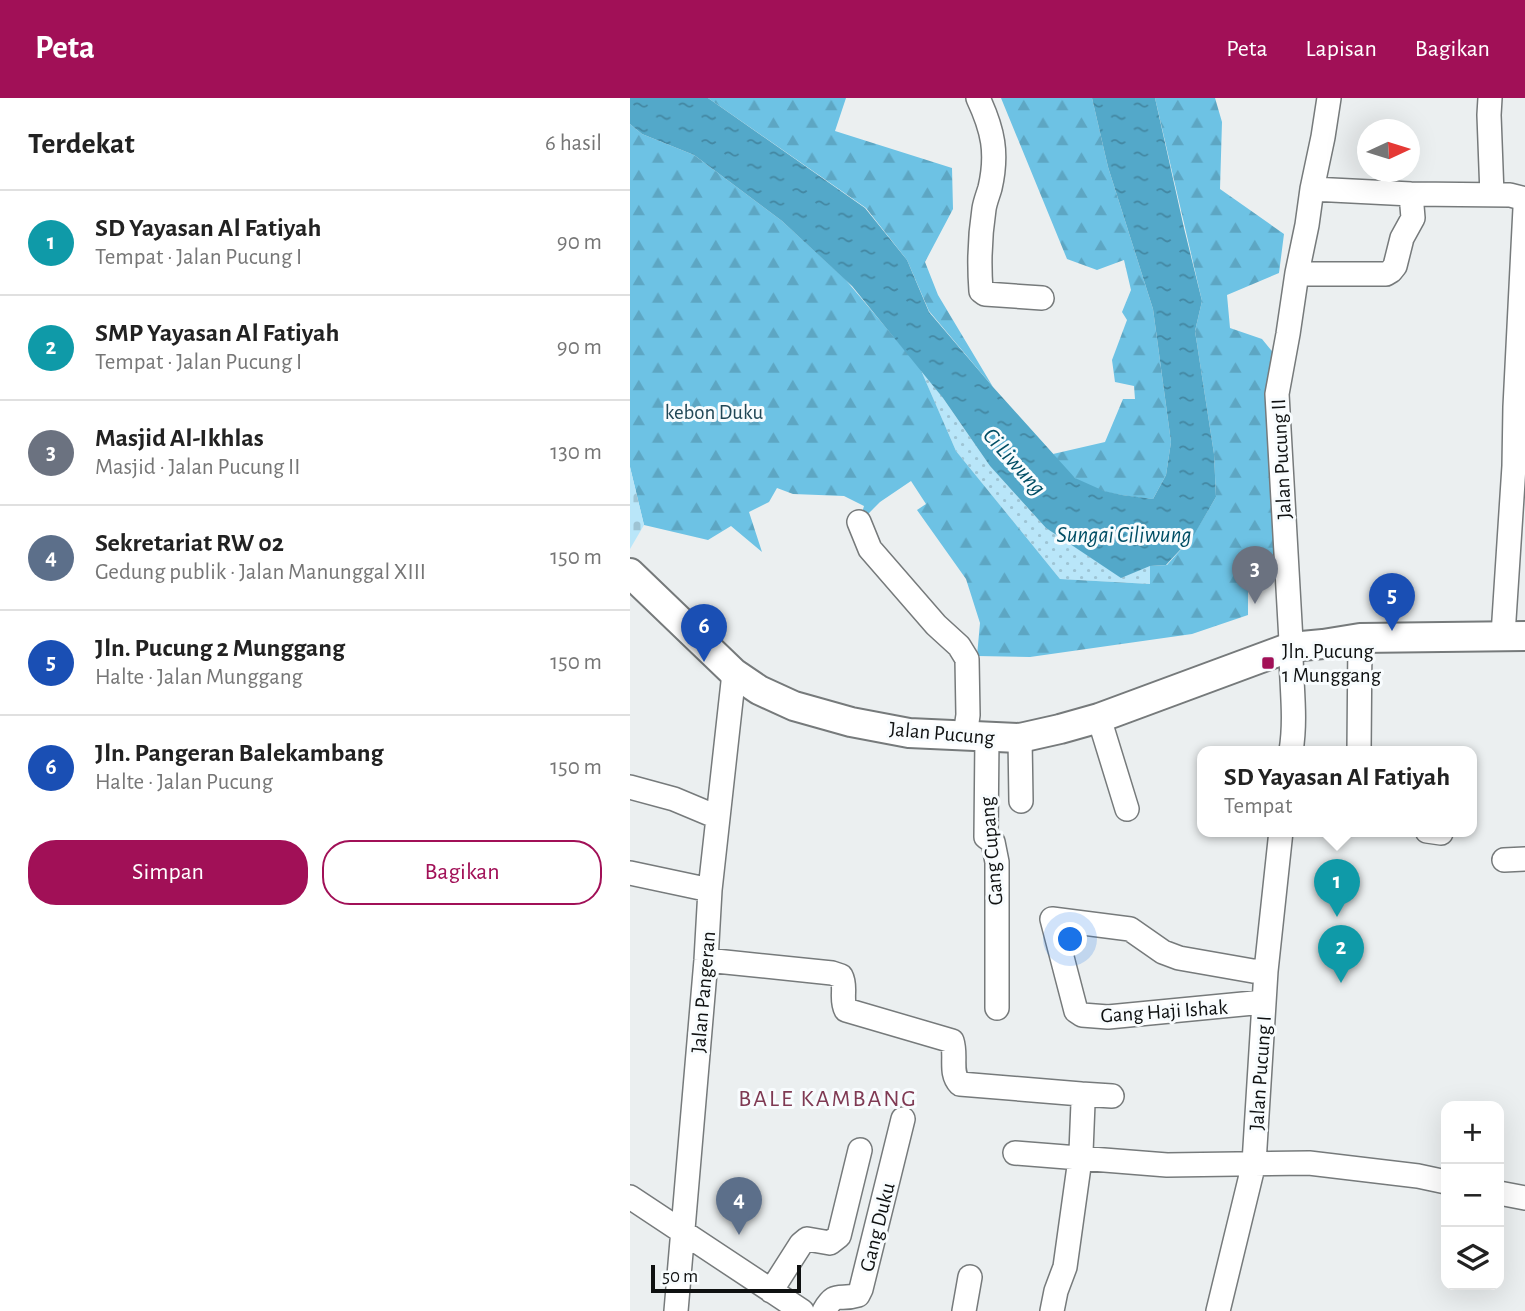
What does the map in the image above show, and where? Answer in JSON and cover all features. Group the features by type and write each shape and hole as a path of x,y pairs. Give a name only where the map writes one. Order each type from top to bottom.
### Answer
{"street":[{"path":"978,98 995,147 990,187 984,208 981,291 985,294 1042,298"},
{"name":"Jalan Pucung II","path":"1291,647 1277,394 1329,98"},
{"path":"1490,98 1492,195"},
{"path":"1312,189 1510,195 1525,199"},
{"path":"1310,274 1386,274 1391,271 1395,266 1402,238 1413,218 1411,194"},
{"path":"1514,636 1525,208"},
{"name":"Gang Cupang","path":"859,522 870,549 936,625 959,646 967,659 968,715 976,736 986,837 994,844 997,862 998,1008"},
{"name":"Jalan Pucung","path":"630,573 734,673 759,691 794,706 851,722 909,733 1020,738 1060,729 1100,718 1291,647 1360,638 1514,636"},
{"path":"1359,746 1360,638"},
{"path":"1291,647 1292,746"},
{"name":"Jalan Pangeran","path":"677,1311 710,890 734,673"},
{"path":"1100,718 1127,809"},
{"path":"1020,738 1021,801"},
{"path":"630,787 674,799 717,817"},
{"name":"Jalan Pucung I","path":"1218,1311 1254,1163 1266,971 1280,837"},
{"path":"630,873 710,890"},
{"name":"Gang Haji Ishak","path":"1264,1002 1108,1017 1082,1015 1076,1011 1052,919 1130,929 1164,952 1179,958 1266,971"},
{"path":"706,960 832,972 841,976 846,1010 953,1041 954,1074 960,1084 1112,1096"},
{"path":"1052,1311 1065,1267 1081,1158 1081,1094"},
{"name":"Gang Duku","path":"824,1311 835,1297 853,1297 862,1289 903,1119"},
{"path":"771,1291 807,1239 830,1243 839,1236 860,1150"},
{"path":"1015,1153 1167,1165 1309,1163 1441,1181"},
{"path":"1504,1194 1525,1198"},
{"path":"630,1196 802,1311"},
{"path":"964,1311 970,1277"}],"green space":[{"path":"708,98 846,98 835,131 952,168 953,209 925,262 938,295 993,387 929,311 907,260 866,208"},
{"path":"1001,98 1092,98 1108,167 1153,309 1171,442 1166,475 1153,499 1113,494 1085,484 1073,477 1053,454 1105,442 1123,399 1135,399 1134,386 1115,382 1112,360 1127,320 1122,312 1131,290 1124,260 1097,270 1067,259"},
{"name":"kebon Duku","path":"1155,98 1215,98 1222,122 1220,189 1284,234 1279,273 1227,295 1230,328 1262,339 1288,371 1279,558 1248,560 1248,615 1192,634 1030,657 977,656 980,623 966,579 917,510 926,504 911,481 880,502 860,520 864,506 844,496 793,494 777,488 769,502 749,512 762,552 731,526 708,540 644,525 630,467 630,124 642,134 694,155 782,221 845,279 920,368 956,451 1060,579 1150,584 1150,566 1167,565 1193,536 1216,497 1214,454 1195,331 1202,301"},
{"path":"920,368 990,466 1046,528 1121,577 1150,566 1150,584 1060,579 956,451"},
{"path":"630,467 644,525 630,549"}],"water":[{"name":"Sungai Ciliwung","path":"630,98 708,98 865,208 907,260 929,312 1075,478 1104,491 1153,499 1166,475 1171,442 1153,309 1108,167 1092,98 1155,98 1202,301 1195,331 1214,454 1216,497 1194,535 1166,565 1150,566 1121,578 1046,528 990,466 943,398 852,286 782,221 694,155 642,134 630,124"}],"place":[{"name":"Masjid Al-Ikhlas","path":"1255,604"},
{"name":"Jln. Pucung 2 Munggang","path":"1392,631"},
{"name":"Jln. Pangeran Balekambang","path":"704,662"},
{"name":"Jln. Pucung 1 Munggang","path":"1268,663"},
{"name":"SD Yayasan Al Fatiyah","path":"1337,917"},
{"name":"SMP Yayasan Al Fatiyah","path":"1341,983"},
{"name":"Sekretariat RW 02","path":"739,1235"}],"district":[{"name":"BALE KAMBANG","path":"828,1098"}],"water label":[{"name":"Ci Liwung","path":"1015,461"}]}
